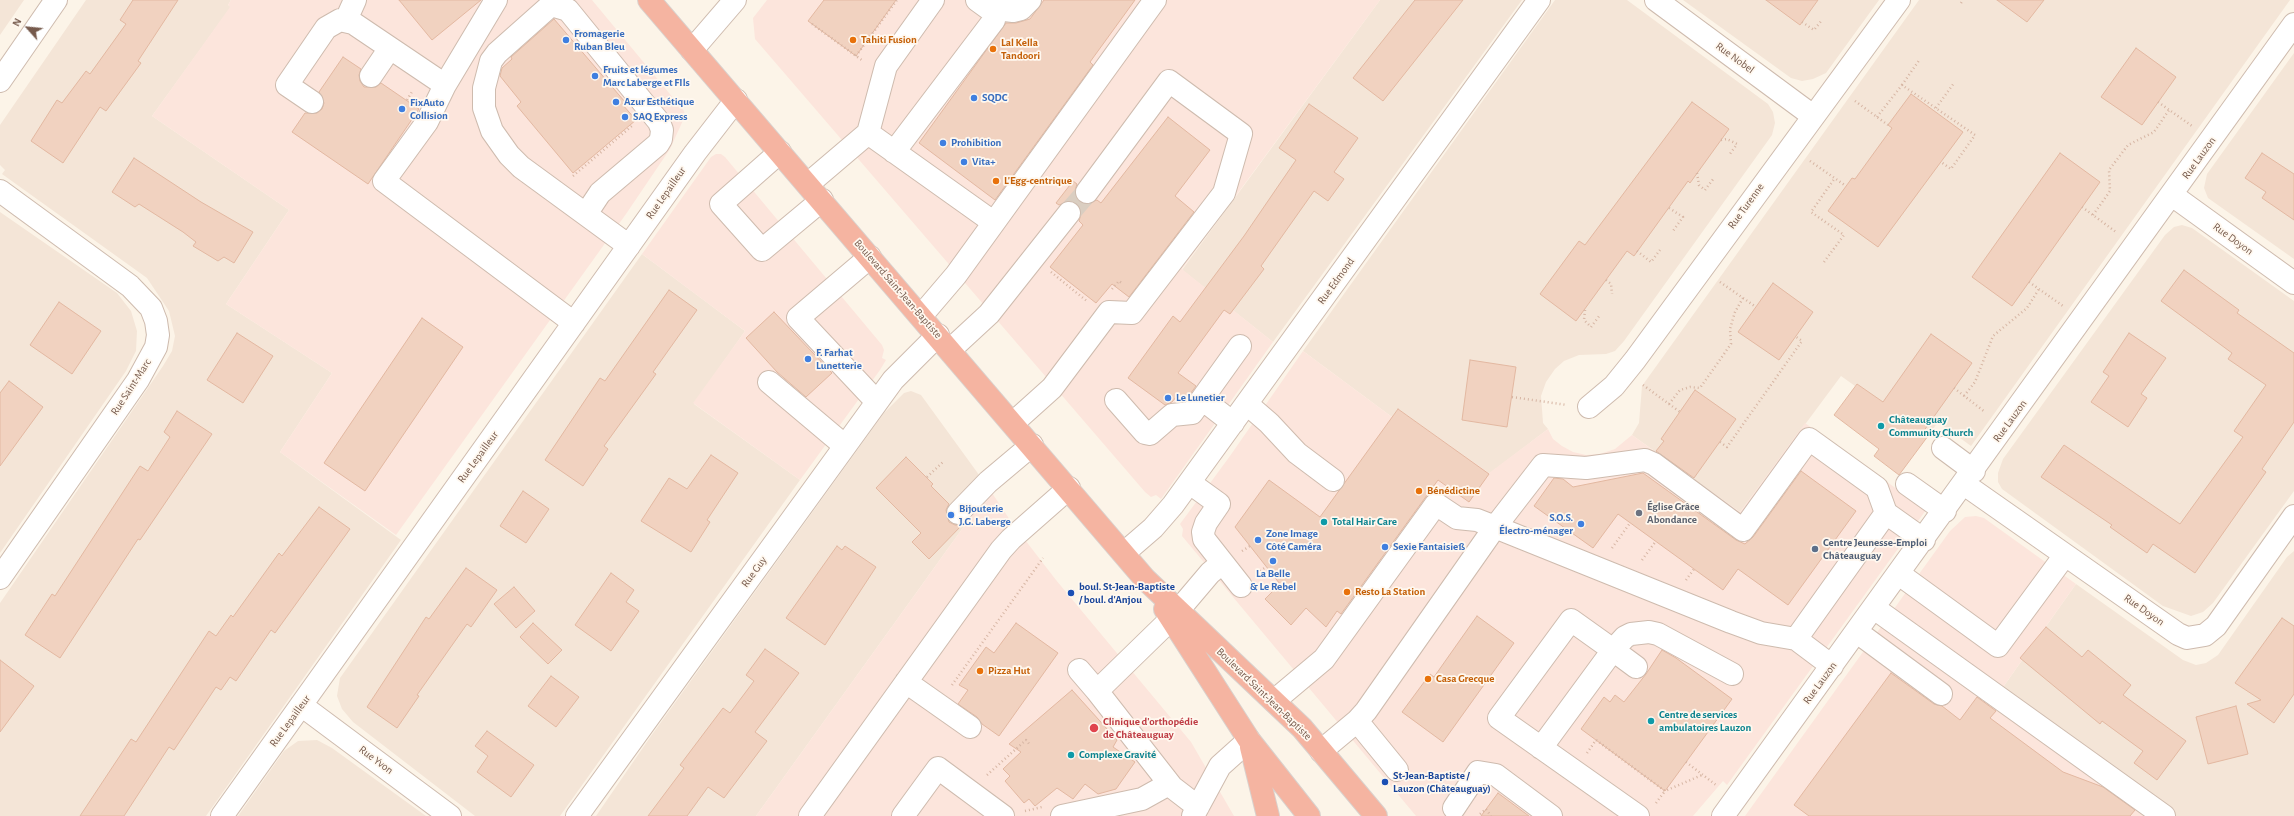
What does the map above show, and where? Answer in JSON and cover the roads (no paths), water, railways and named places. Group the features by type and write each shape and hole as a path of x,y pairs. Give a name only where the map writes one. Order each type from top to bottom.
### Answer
{"highway":[{"name":"Boulevard Saint-Jean-Baptiste","path":"649,0 1014,423 1175,615 1249,740 1309,816"},
{"name":"Boulevard Saint-Jean-Baptiste","path":"1175,615 1274,701 1302,728 1376,816"},
{"path":"1249,740 1268,816"}],"street":[{"path":"0,81 56,0"},
{"path":"346,20 355,0"},
{"path":"496,0 445,85 427,122 384,181 574,324"},
{"path":"692,50 734,0"},
{"path":"808,184 868,133 886,66 933,0"},
{"path":"977,0 988,8 1013,11 1021,9 1030,0"},
{"path":"921,316 956,275 1155,0"},
{"name":"Rue Edmond","path":"1124,553 1153,528 1190,482 1538,0"},
{"name":"Rue Nobel","path":"1656,0 1813,116"},
{"name":"Rue Turenne","path":"1589,408 1600,399 1625,373 1790,146 1838,84 1899,0"},
{"path":"586,214 600,193 658,144 661,138 662,130 659,122 568,10 552,3 497,53 492,61 484,88 484,108 492,131 509,155 521,167 629,246"},
{"path":"894,152 994,20 996,9"},
{"path":"312,102 287,85 326,28 340,20 346,20 445,85"},
{"name":"Rue Lauzon","path":"1726,815 2083,320 2294,24"},
{"path":"371,76 390,48"},
{"path":"1014,423 1052,388 1109,312 1132,313 1224,193 1241,134 1169,81 1086,192"},
{"name":"Rue Lepailleur","path":"222,816 574,324 695,152 736,100"},
{"path":"868,133 993,222"},
{"path":"780,152 721,204 762,250 822,200"},
{"name":"Rue Saint-Marc","path":"0,191 130,286 150,308 156,321 158,335 156,347 138,380 0,578"},
{"name":"Rue Doyon","path":"2172,195 2294,283"},
{"name":"Rue Guy","path":"577,816 897,374 989,314 1069,213"},
{"path":"870,257 798,318 877,402"},
{"path":"1116,400 1145,433 1150,434 1172,415 1192,413 1240,346"},
{"path":"769,382 845,446"},
{"path":"1202,399 1233,423"},
{"path":"1246,404 1269,423 1298,453 1333,480"},
{"path":"1321,751 1357,721 1495,527 1543,465 1586,468 1640,460 1654,464 1743,530 1809,439 1877,488 1886,513 1924,540"},
{"path":"958,513 988,482 1032,445"},
{"name":"Rue Doyon","path":"1943,448 1969,477 2065,555 2178,634 2187,638 2196,638 2205,635 2216,626 2294,516"},
{"path":"1190,482 1219,504 1206,523 1203,532 1204,539 1241,586"},
{"path":"1907,484 1945,511"},
{"path":"810,816 1001,550 1068,488"},
{"path":"1274,701 1324,659 1436,504 1457,518 1477,520 1761,633 1796,639 1832,666"},
{"path":"1796,639 1886,513"},
{"path":"1899,574 1998,646 2065,555"},
{"path":"1097,692 1175,615 1210,573 1222,563"},
{"path":"1874,608 2164,816"},
{"path":"1636,668 1571,620 1499,718 1638,816"},
{"path":"1541,748 1613,650 1625,637 1631,634 1648,632 1658,634 1732,674"},
{"path":"1857,632 1941,694"},
{"path":"1080,670 1169,784 1196,811 1220,766 1249,740"},
{"path":"906,682 970,727"},
{"name":"Rue Yvon","path":"301,705 450,816"},
{"path":"1357,721 1397,770"},
{"path":"903,816 938,768 1003,816"},
{"path":"1452,813 1478,772 1496,775 1551,816"},
{"path":"1062,816 1142,799 1169,784"}],"tunnel":[{"path":"1069,213 1087,192"}],"place":[{"name":"Fromagerie Ruban Bleu","path":"566,40"},
{"name":"Tahiti Fusion","path":"853,40"},
{"name":"Lal Kella Tandoori","path":"993,49"},
{"name":"Fruits et légumes Marc Laberge et FIls","path":"595,76"},
{"name":"SQDC","path":"974,98"},
{"name":"Azur Esthétique","path":"616,102"},
{"name":"FixAuto Collision","path":"402,109"},
{"name":"SAQ Express","path":"625,117"},
{"name":"Prohibition","path":"943,143"},
{"name":"Vita+","path":"964,162"},
{"name":"L'Egg-centrique","path":"996,181"},
{"name":"F. Farhat Lunetterie","path":"808,359"},
{"name":"Le Lunetier","path":"1168,398"},
{"name":"Châteauguay Community Church","path":"1881,426"},
{"name":"Bénédictine","path":"1419,491"},
{"name":"Église Grâce Abondance","path":"1639,513"},
{"name":"Bijouterie J.G. Laberge","path":"951,515"},
{"name":"Total Hair Care","path":"1324,522"},
{"name":"S.O.S. Électro-ménager","path":"1581,524"},
{"name":"Zone Image Côté Caméra","path":"1258,540"},
{"name":"Sexie Fantaisieß","path":"1385,547"},
{"name":"Centre Jeunesse-Emploi Châteauguay","path":"1815,549"},
{"name":"La Belle & Le Rebel","path":"1273,561"},
{"name":"Resto La Station","path":"1347,592"},
{"name":"boul. St-Jean-Baptiste / boul. d'Anjou","path":"1071,593"},
{"name":"Pizza Hut","path":"980,671"},
{"name":"Casa Grecque","path":"1428,679"},
{"name":"Centre de services ambulatoires Lauzon","path":"1651,721"},
{"name":"Clinique d'orthopédie de Châteauguay","path":"1094,728"},
{"name":"Complexe Gravité","path":"1071,755"},
{"name":"St-Jean-Baptiste / Lauzon (Châteauguay)","path":"1385,782"}]}
